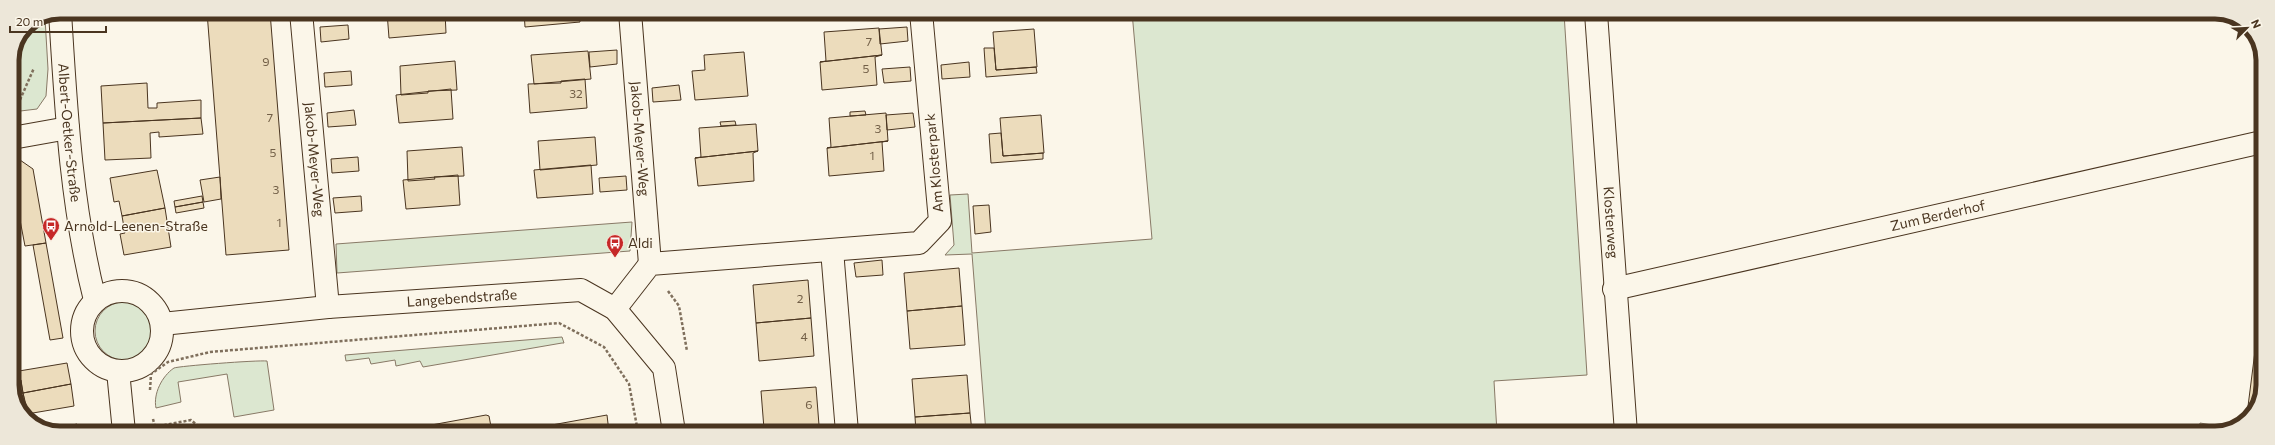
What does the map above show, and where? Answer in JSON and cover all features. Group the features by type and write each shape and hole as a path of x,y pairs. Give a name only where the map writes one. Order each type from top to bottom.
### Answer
{"street":[{"name":"Albert-Oetker-Straße","path":"61,19 68,128 80,230 95,300"},
{"name":"Jakob-Meyer-Weg","path":"302,19 328,307"},
{"name":"Jakob-Meyer-Weg","path":"631,19 650,264"},
{"name":"Am Klosterpark","path":"650,264 919,243 940,221 922,19"},
{"name":"Klosterweg","path":"1596,19 1614,289 1625,426"},
{"path":"19,137 68,128"},
{"name":"Zum Berderhof","path":"1614,289 2256,143"},
{"path":"832,250 847,426"},
{"path":"615,309 650,264"},
{"path":"117,290 129,291 141,295 154,307 162,324 160,342 152,358 136,368 118,371 107,369 96,363 88,354 83,343 81,332 87,309 95,300 105,294 117,290"},
{"name":"Langebendstraße","path":"162,324 328,307 581,290 615,309 664,368 673,426"},
{"path":"118,371 123,426"}],"path":[{"path":"19,104 40,56 63,53"},
{"path":"149,395 152,374 168,362 210,352 559,323 604,347 629,384 637,426"},
{"path":"152,415 155,426"},
{"path":"160,426 191,420 198,426"}],"green space":[{"path":"1133,19 1564,19 1587,375 1494,381 1497,426 985,426 972,254 945,255 954,245 950,195 968,194 972,253 1152,239"},
{"path":"45,22 48,69 46,96 37,109 19,111 19,60 22,44 26,37 37,26"},
{"path":"632,222 630,251 337,273 336,244"},
{"path":"124,302 135,304 148,315 151,320 153,331 151,342 140,355 135,358 124,360 113,358 100,347 97,342 95,331 97,320 108,307 113,304"},
{"path":"562,337 564,343 423,367 420,361 396,366 395,360 371,364 369,358 346,361 345,355"},
{"path":"267,361 274,410 234,417 227,374 178,382 181,402 156,408 155,403 159,386 162,380 174,368 219,363"},
{"path":"2200,423 2218,426 2215,426 2199,426"}],"building":[{"path":"208,19 271,19 289,250 226,255"},
{"path":"388,19 445,19 446,33 389,38"},
{"path":"524,19 580,19 580,22 525,27"},
{"path":"348,25 349,39 321,42 320,27"},
{"path":"907,27 908,41 880,44 879,29"},
{"path":"879,28 882,55 820,62 826,61 824,32"},
{"path":"1034,29 1037,67 996,70 993,32"},
{"path":"984,48 994,48 996,70 1036,67 1037,73 986,77"},
{"path":"617,50 617,64 590,67 589,52"},
{"path":"588,51 591,79 534,84 531,55"},
{"path":"744,52 748,96 695,100 692,71 705,70 704,55"},
{"path":"882,55 875,57 877,85 822,90 820,62"},
{"path":"455,61 457,90 428,91 428,93 401,95 400,66"},
{"path":"969,62 970,77 942,79 941,65"},
{"path":"910,67 911,81 884,83 882,69"},
{"path":"351,71 352,85 325,87 324,73"},
{"path":"585,79 587,108 530,113 528,84 561,83 561,81"},
{"path":"147,83 148,108 157,108 157,103 201,100 201,118 103,123 101,86"},
{"path":"679,85 681,100 653,102 652,88"},
{"path":"451,89 453,119 399,123 396,95"},
{"path":"354,110 356,125 328,127 327,113"},
{"path":"865,111 866,115 850,116 850,112"},
{"path":"886,113 888,141 827,148 831,147 829,118"},
{"path":"913,113 915,127 887,130 886,115"},
{"path":"1041,115 1044,153 1003,156 1000,118"},
{"path":"201,118 203,134 159,137 159,132 150,133 151,158 105,160 103,123"},
{"path":"735,121 736,125 721,126 720,122"},
{"path":"756,124 758,151 695,158 701,157 699,128"},
{"path":"1001,133 1003,156 1043,153 1043,159 991,163 989,134"},
{"path":"595,137 597,165 540,170 538,141"},
{"path":"888,141 882,142 884,171 829,176 827,148"},
{"path":"462,147 464,176 434,177 435,179 408,181 407,151"},
{"path":"758,151 753,153 754,181 698,186 695,158"},
{"path":"358,157 359,171 332,173 331,159"},
{"path":"19,160 33,169 46,243 25,246 19,220"},
{"path":"591,165 593,194 537,198 534,170"},
{"path":"157,170 165,208 122,216 119,201 114,202 110,178"},
{"path":"458,175 460,205 406,209 403,180"},
{"path":"626,176 627,190 600,192 599,178"},
{"path":"220,177 221,199 204,202 200,180"},
{"path":"202,196 203,202 175,207 174,201"},
{"path":"361,196 362,211 335,213 333,198"},
{"path":"203,202 204,208 176,213 175,207"},
{"path":"989,205 991,232 975,234 973,206"},
{"path":"165,208 171,247 124,255 120,234 125,233 122,216"},
{"path":"46,243 63,338 50,340 33,245"},
{"path":"882,260 883,275 856,277 854,263"},
{"path":"959,268 962,306 907,311 904,273"},
{"path":"808,280 811,318 756,323 753,285"},
{"path":"962,306 965,345 910,349 907,311"},
{"path":"811,318 814,356 759,361 756,323"},
{"path":"2256,343 2255,393 2251,406 2247,411"},
{"path":"67,363 71,384 23,393 19,371"},
{"path":"967,375 970,413 915,417 912,379"},
{"path":"19,380 21,380 23,393 20,393"},
{"path":"71,384 74,406 30,413 26,408 23,393"},
{"path":"816,387 819,425 764,426 761,391"},
{"path":"20,393 23,393 26,405 24,405"},
{"path":"970,413 971,426 916,426 915,417"},
{"path":"486,415 489,416 491,426 426,426"},
{"path":"607,415 608,426 546,426"},
{"path":"77,424 78,426 67,426"}],"place":[{"name":"Arnold-Leenen-Straße","path":"51,241"},
{"name":"Aldi","path":"615,258"}]}
